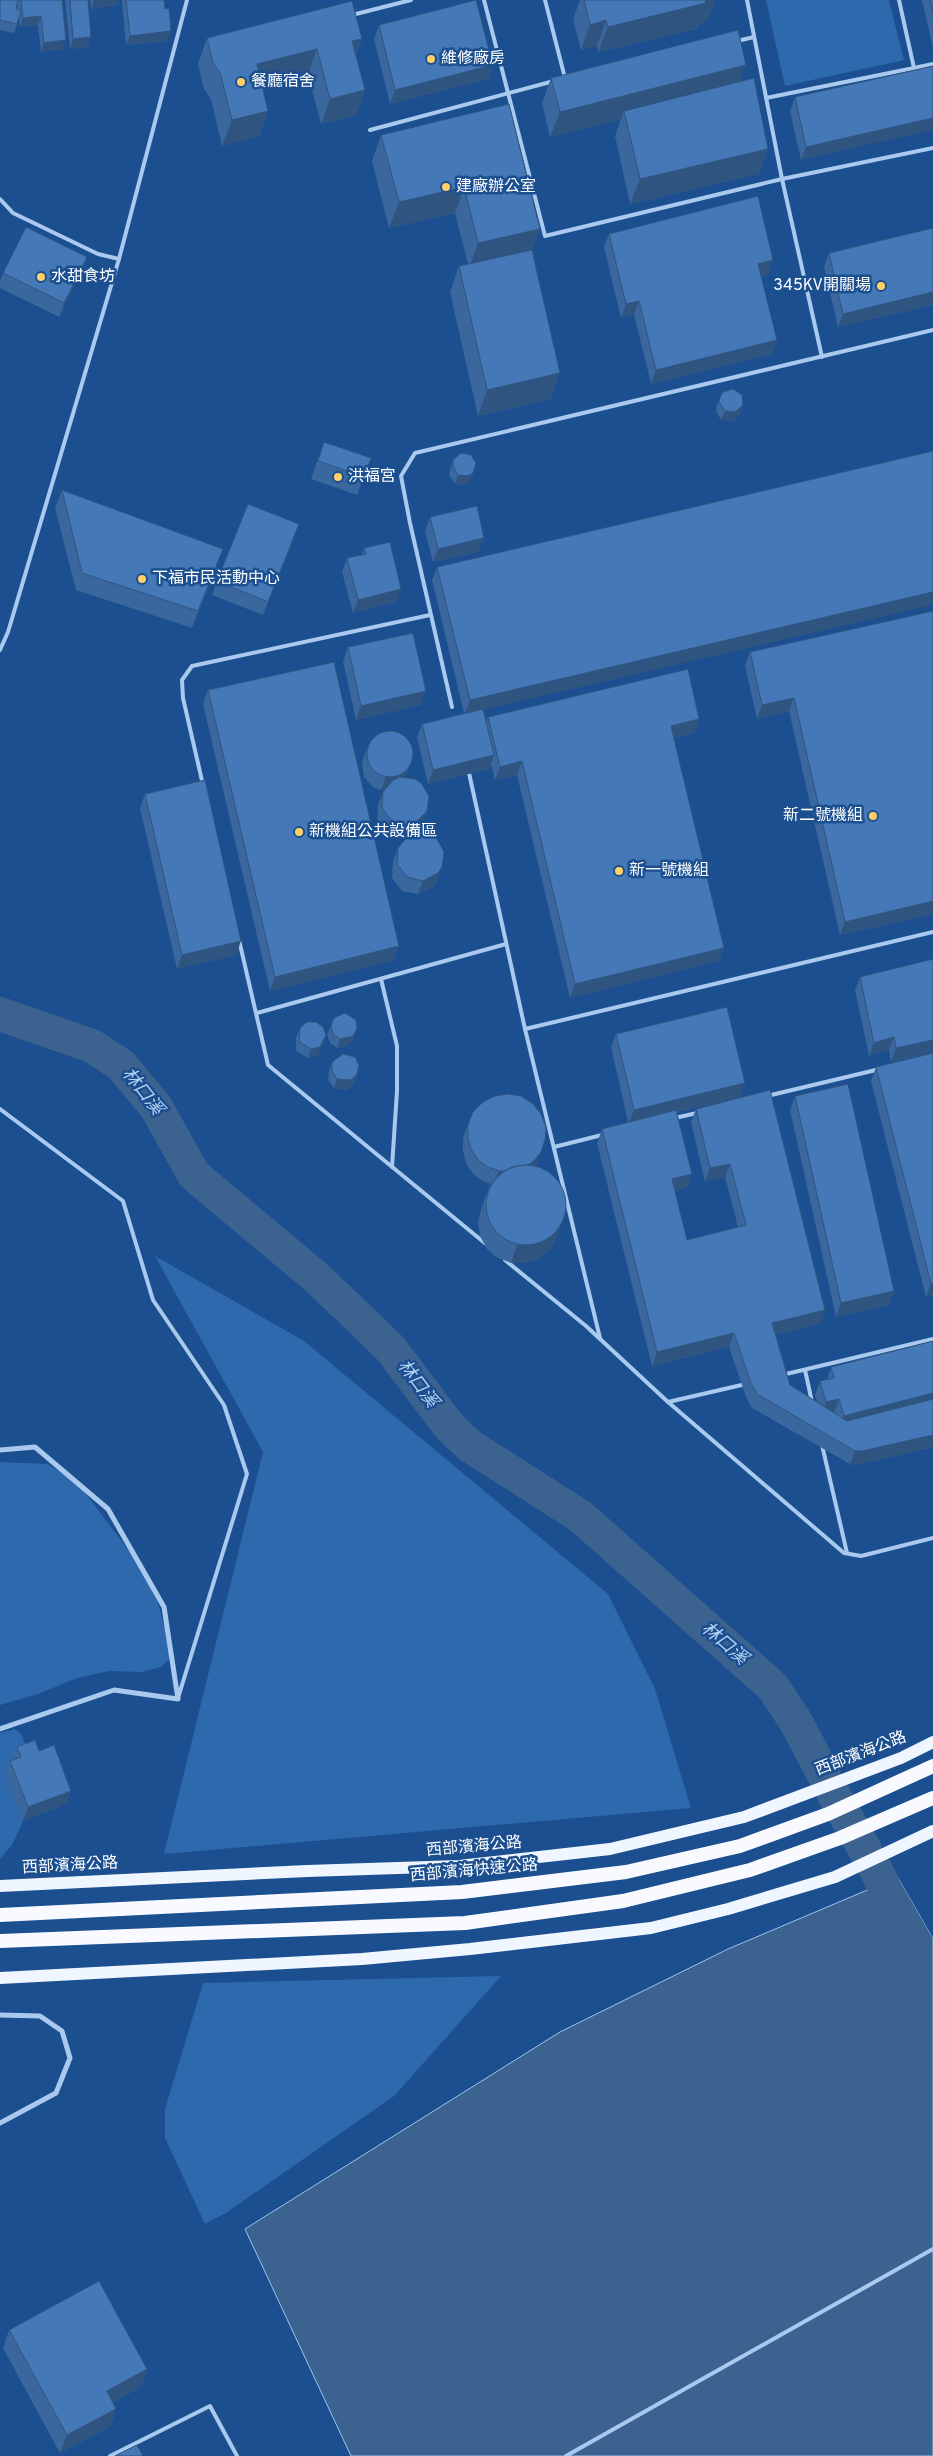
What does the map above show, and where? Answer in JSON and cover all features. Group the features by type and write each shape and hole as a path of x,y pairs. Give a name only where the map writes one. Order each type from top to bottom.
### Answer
{"highway":[{"name":"西部濱海快速公路","path":"0,1915 462,1892 626,1872 740,1846 828,1814 933,1766"},
{"path":"0,1941 465,1923 623,1902 750,1870 840,1838 933,1798"}],"main road":[{"name":"西部濱海公路","path":"0,1886 308,1871 459,1866 610,1849 744,1816 901,1758 933,1742"},
{"path":"0,1978 362,1959 651,1928 728,1909 835,1877 933,1831"}],"street":[{"path":"462,771 469,773"},
{"path":"0,1450 35,1447 108,1509 164,1607 178,1699 114,1690 0,1729"},
{"path":"0,2016 40,2016 62,2031 70,2058 56,2093 0,2123"}],"lane":[{"path":"0,650 8,632 119,260 187,0"},
{"path":"345,17 411,0"},
{"path":"484,0 544,236 782,179 933,148"},
{"path":"545,0 565,78"},
{"path":"747,0 782,179 822,357"},
{"path":"899,0 914,68"},
{"path":"735,42 754,38"},
{"path":"766,98 933,64"},
{"path":"370,130 574,76"},
{"path":"0,199 13,213 98,254 119,260"},
{"path":"452,707 430,615 401,476 415,454 933,330"},
{"path":"205,794 182,698 182,680 192,666 430,615"},
{"path":"469,773 525,1029 600,1339"},
{"path":"525,1029 933,932"},
{"path":"239,937 268,1065 489,1246"},
{"path":"257,1014 506,944"},
{"path":"381,979 397,1046 397,1091 392,1166"},
{"path":"762,1097 886,1068"},
{"path":"0,1109 123,1201 153,1300 224,1405 247,1474 178,1699"},
{"path":"667,1120 705,1111"},
{"path":"554,1147 610,1133"},
{"path":"504,1258 600,1339 668,1402 844,1553 861,1556 933,1538"},
{"path":"777,1376 933,1339"},
{"path":"805,1370 814,1408"},
{"path":"668,1402 750,1383"},
{"path":"820,1437 847,1554"},
{"path":"566,2456 933,2250"},
{"path":"110,2456 210,2406 237,2456"}],"shaded area":[{"path":"766,0 889,0 904,60 785,86"},
{"path":"155,1256 304,1341 608,1594 655,1689 691,1808 164,1854 263,1452"},
{"path":"0,1462 47,1464 73,1480 87,1495 135,1559 155,1593 171,1650 169,1660 161,1667 142,1672 109,1671 77,1678 38,1694 0,1705"},
{"path":"15,1729 21,1734 30,1754 23,1821 12,1845 0,1859 0,1733"},
{"path":"898,1877 933,1938 933,2456 351,2456 245,2229 560,2032 728,1949"},
{"path":"501,1976 394,2096 226,2213 205,2224 165,2138 165,2109 203,1983"}],"pier":[{"path":"900,1875 933,1933 933,1938 898,1877"}],"building":[{"path":"0,0 18,0 16,9 21,11 17,24 0,20"},
{"path":"21,0 62,0 66,40 44,43 41,16 23,18"},
{"path":"70,0 88,0 91,37 73,39"},
{"path":"126,0 164,0 165,9 169,8 171,31 130,36"},
{"name":"維修廠房","path":"476,0 493,65 395,90 379,25"},
{"path":"584,0 705,0 706,3 608,27 606,20 590,25"},
{"path":"930,0 933,0 933,14"},
{"path":"352,1 362,39 352,41 365,90 330,99 317,49 257,64 268,111 232,120 220,73 213,63 207,38"},
{"path":"738,30 746,65 560,112 551,78"},
{"path":"933,66 933,118 806,147 795,97"},
{"path":"754,78 768,149 640,179 624,111"},
{"name":"建廠辦公室","path":"509,104 540,229 478,243 464,187 399,202 381,135"},
{"path":"758,196 773,260 758,264 777,340 656,370 639,301 626,304 609,234"},
{"name":"水甜食坊","path":"26,227 87,257 64,303 3,273"},
{"name":"345KV開關場","path":"933,228 933,292 843,314 829,253"},
{"path":"532,250 560,373 487,390 459,266"},
{"path":"733,389 742,395 743,405 735,412 725,411 719,402 720,397 723,392"},
{"path":"324,442 371,458 364,477 318,461"},
{"path":"933,451 933,592 470,700 437,567"},
{"path":"461,453 471,455 476,463 473,473 468,476 458,475 453,466 453,460"},
{"name":"下福市民活動中心","path":"62,490 223,549 198,611 82,573"},
{"path":"248,504 299,524 268,602 217,581"},
{"path":"477,506 484,538 438,549 430,517"},
{"path":"390,542 401,589 358,600 347,558 366,554 364,548"},
{"name":"新二號機組","path":"933,611 933,901 845,922 794,698 762,705 750,652"},
{"path":"413,633 426,691 361,706 348,647"},
{"name":"新機組公共設備區","path":"334,662 399,946 275,977 208,690"},
{"name":"新一號機組","path":"688,669 699,719 671,726 724,948 575,984 522,761 500,767 488,717"},
{"path":"483,709 494,755 433,770 422,724"},
{"path":"390,731 403,735 409,741 413,754 409,767 403,773 390,777 377,773 371,767 367,754 371,741 377,735"},
{"path":"400,777 415,779 421,783 429,796 427,811 416,822 408,825 392,821 382,808 383,792 393,780"},
{"path":"205,780 241,941 182,955 145,794"},
{"path":"423,833 437,839 444,852 442,867 438,873 423,881 407,877 397,864 398,848 408,836"},
{"path":"933,959 933,1040 896,1048 894,1037 874,1043 860,977"},
{"path":"727,1007 745,1083 634,1110 616,1034"},
{"path":"345,1013 356,1020 357,1028 353,1036 340,1039 333,1034 331,1026 334,1018"},
{"path":"307,1022 316,1022 323,1027 326,1035 320,1047 311,1049 299,1042 300,1028"},
{"path":"933,1053 933,1283 931,1284 876,1067"},
{"path":"343,1054 355,1057 359,1065 357,1074 351,1080 337,1079 332,1071 332,1062"},
{"path":"848,1084 894,1291 841,1303 795,1096"},
{"path":"770,1090 825,1310 772,1323 790,1385 847,1421 933,1399 933,1435 855,1451 757,1394 751,1383 734,1333 657,1352 602,1129 676,1110 692,1174 672,1179 687,1240 746,1225 730,1164 710,1168 696,1109"},
{"path":"508,1094 521,1096 533,1104 541,1114 546,1127 545,1140 541,1152 534,1161 528,1165 515,1166 499,1171 488,1167 478,1160 471,1149 468,1138 468,1124 473,1112 483,1102 495,1096"},
{"path":"526,1165 541,1168 554,1177 563,1190 566,1205 563,1220 554,1233 541,1242 526,1245 511,1242 498,1233 489,1220 486,1205 489,1190 498,1177 511,1168"},
{"path":"933,1341 933,1393 844,1416 839,1399 826,1402 820,1381 834,1378 831,1367"},
{"path":"35,1740 39,1751 54,1745 71,1791 28,1807 10,1761 21,1757 17,1747"},
{"path":"99,2281 147,2369 107,2391 116,2409 67,2435 9,2330"},
{"path":"137,2445 143,2456 115,2456"}],"waterway":[{"name":"林口溪","path":"0,1014 92,1046 121,1065 156,1107 194,1175 316,1277 390,1348 449,1426 470,1446 580,1516 773,1687 796,1722 824,1775"},
{"name":"林口溪","path":"834,1795 865,1850"},
{"name":"林口溪","path":"876,1870 882,1882"}],"place":[{"name":"維修廠房","path":"431,59"},
{"name":"餐廳宿舍","path":"241,82"},
{"name":"建廠辦公室","path":"446,187"},
{"name":"水甜食坊","path":"41,277"},
{"name":"345KV開關場","path":"881,286"},
{"name":"洪福宮","path":"338,477"},
{"name":"下福市民活動中心","path":"142,579"},
{"name":"新二號機組","path":"873,816"},
{"name":"新機組公共設備區","path":"299,832"},
{"name":"新一號機組","path":"619,871"}]}
